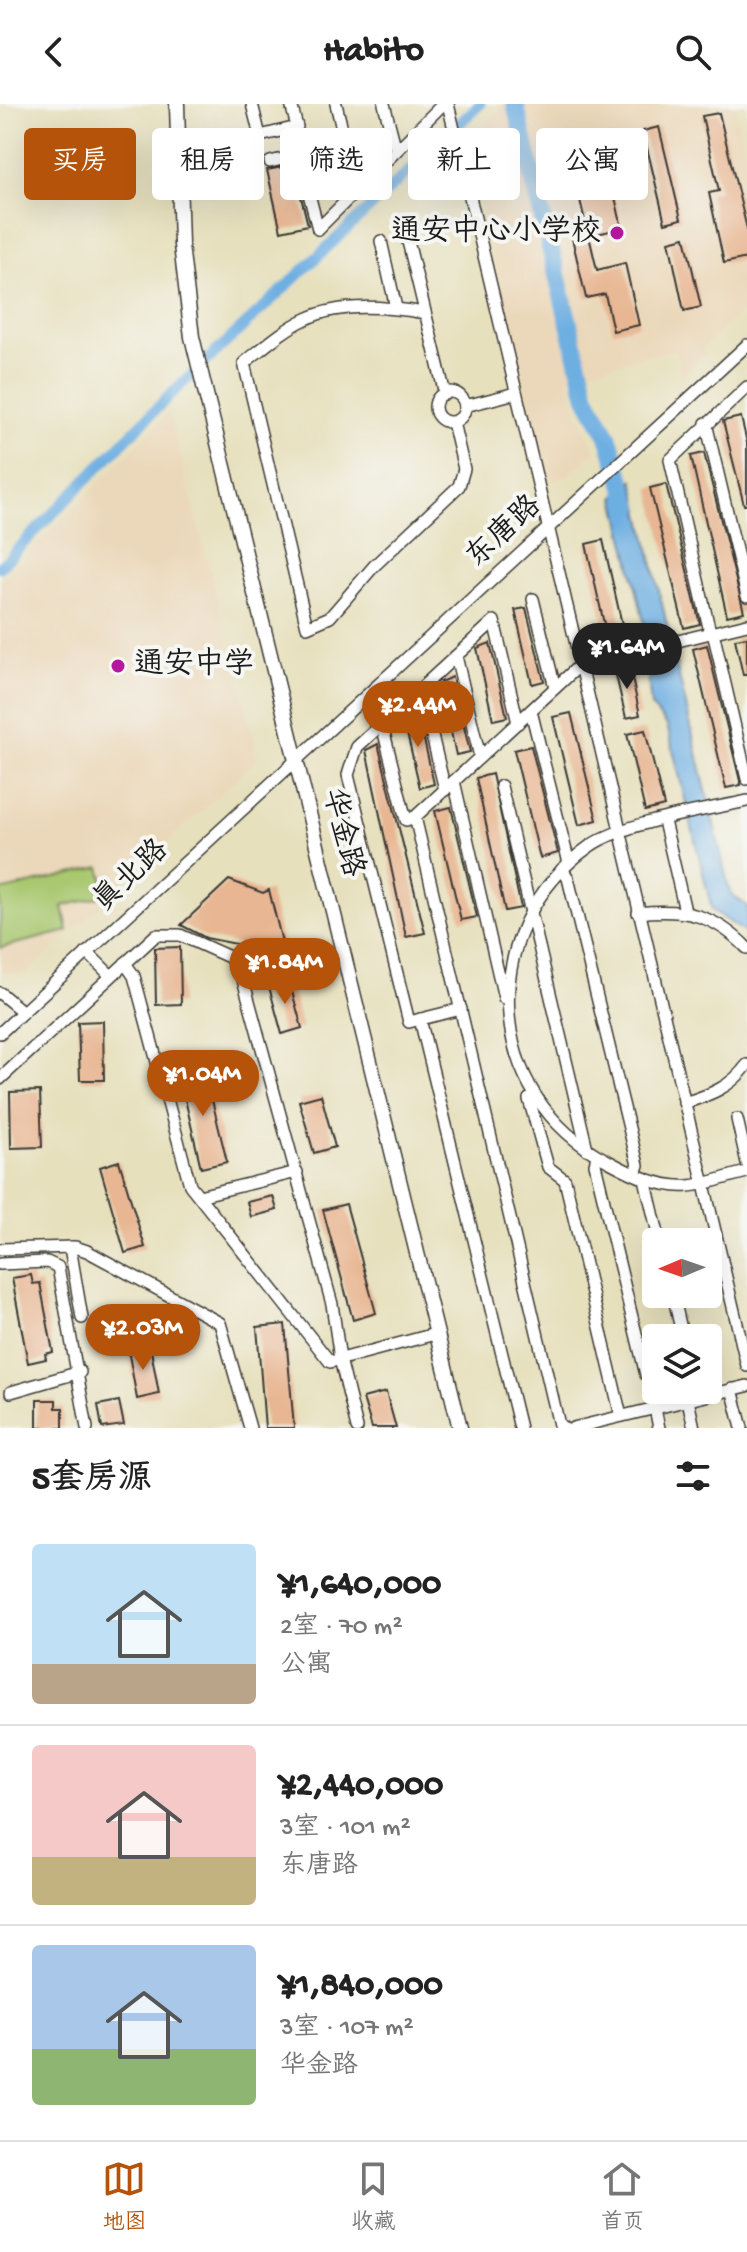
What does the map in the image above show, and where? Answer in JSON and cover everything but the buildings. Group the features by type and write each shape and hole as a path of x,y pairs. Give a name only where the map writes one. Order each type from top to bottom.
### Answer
{"main road":[{"name":"华金路","path":"177,104 181,245 194,343 460,1428"}],"street":[{"path":"252,104 260,136 297,127 291,104"},
{"path":"336,104 342,128"},
{"path":"384,104 396,150"},
{"path":"392,154 446,104 747,1366"},
{"path":"270,162 280,160"},
{"path":"311,200 318,229 344,200"},
{"path":"405,229 445,394"},
{"path":"381,241 396,308"},
{"path":"425,313 396,308 349,308 305,319 244,363 307,627 330,617 374,566 459,486 464,469 453,422"},
{"name":"东唐路","path":"296,757 747,345"},
{"path":"746,388 747,402"},
{"path":"746,388 670,460 747,779"},
{"path":"465,406 516,393"},
{"path":"445,394 460,396 465,406 462,416 453,422 443,421 437,413 436,404 445,394"},
{"path":"706,423 747,596"},
{"path":"533,599 555,688"},
{"path":"461,1009 409,1022 348,775 357,747 494,621 518,723"},
{"path":"382,725 406,820 415,817 580,665 747,624"},
{"path":"456,656 480,757"},
{"path":"421,689 445,790"},
{"path":"531,711 565,866 640,1176 656,1228"},
{"name":"真北路","path":"0,1033 296,757"},
{"path":"454,781 521,1070 538,1112 548,1167 565,1180 615,1421"},
{"path":"501,786 642,1358"},
{"path":"510,1022 508,995 515,955 530,910 565,866 591,845 619,833 747,801"},
{"path":"415,817 559,1425 564,1428"},
{"path":"664,821 685,911"},
{"path":"638,913 685,911 713,919 747,948"},
{"path":"0,1079 156,935 180,935 238,961 332,1304 340,1359 357,1428"},
{"path":"87,952 111,976"},
{"path":"496,961 515,955"},
{"path":"125,963 134,976 190,1185 330,1362 435,1334"},
{"path":"0,993 23,1012"},
{"path":"420,1019 520,1428"},
{"path":"684,1103 721,1090 737,1079 747,1065"},
{"path":"538,1112 592,1152 640,1176 689,1186 747,1172"},
{"path":"737,1119 747,1163"},
{"path":"199,1196 297,1172"},
{"path":"70,1247 82,1318"},
{"path":"0,1249 70,1247 87,1251 220,1323 250,1428"},
{"path":"0,1264 54,1262 58,1267 80,1372 87,1428"},
{"path":"11,1392 80,1372"},
{"path":"722,1391 747,1386"},
{"path":"732,1389 742,1428"},
{"path":"573,1428 615,1421 668,1404"},
{"path":"694,1404 694,1428"},
{"path":"655,1408 659,1428"}],"shaded area":[{"name":"通安中心小学校","path":"505,104 735,104 747,159 747,306 703,346 705,355 682,376 675,349 568,376 576,408 596,452 567,476 545,483 480,200 520,200 520,128 481,128"},
{"name":"通安中学","path":"169,412 257,752 255,761 26,974 5,973 0,969 0,581"}],"green space":[{"path":"100,867 107,895 63,906 68,931 0,948 0,891"}],"water":[{"path":"633,480 730,893 747,906 747,934 712,910 667,725 651,706 648,678 656,674 615,497"}],"waterway":[{"path":"0,567 167,398 480,104"},
{"path":"515,104 587,397 608,436 631,508"}],"place":[{"name":"通安中心小学校","path":"617,233"},
{"name":"通安中学","path":"118,666"}]}
